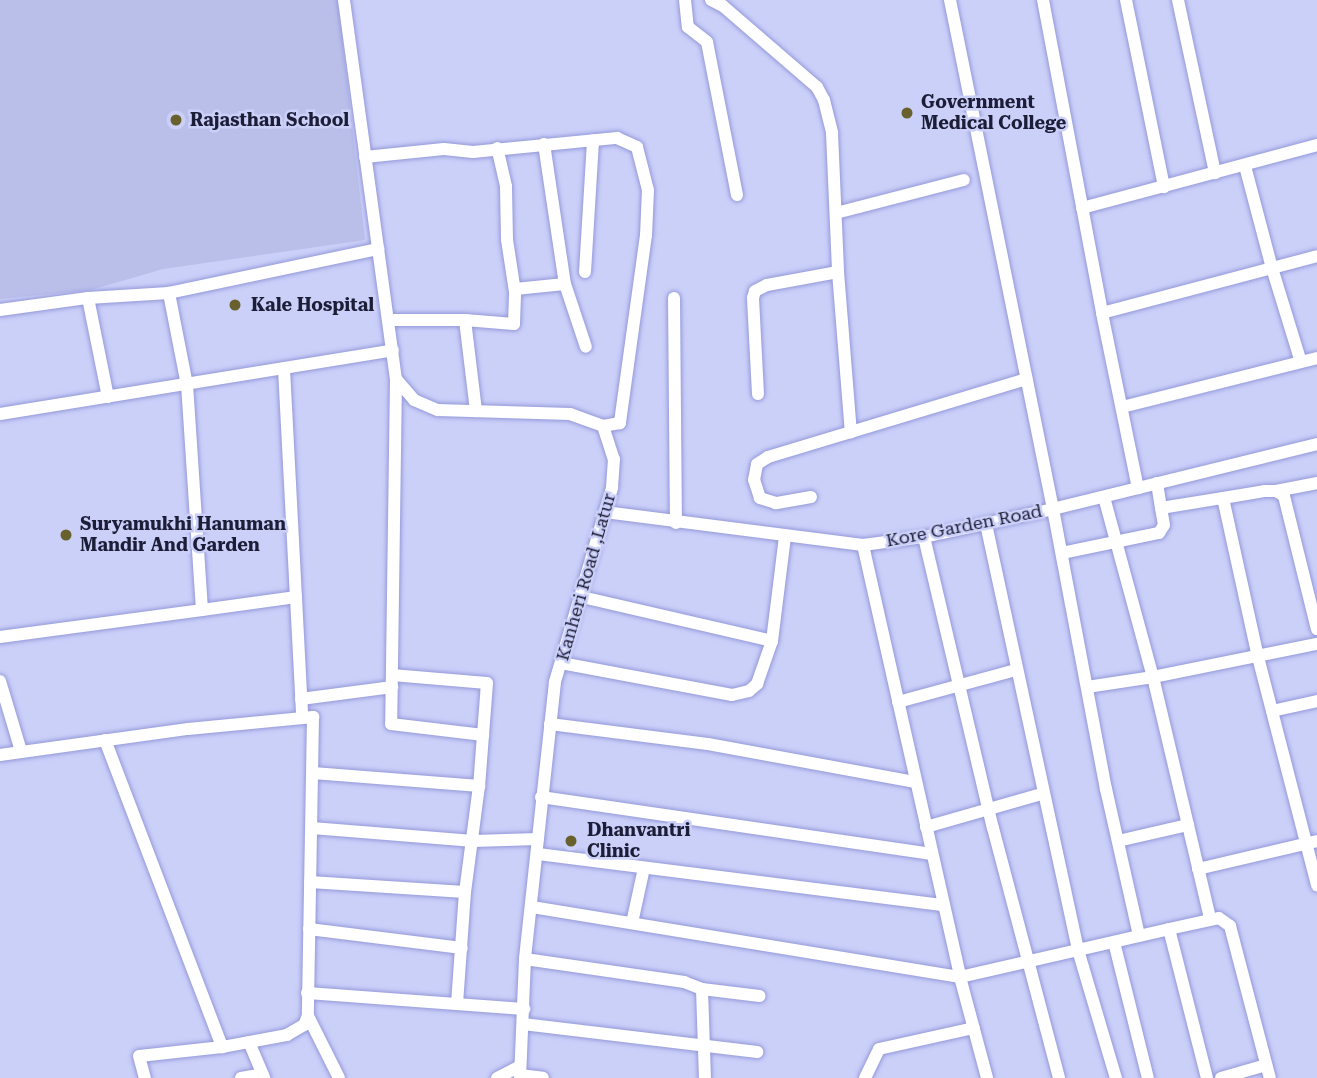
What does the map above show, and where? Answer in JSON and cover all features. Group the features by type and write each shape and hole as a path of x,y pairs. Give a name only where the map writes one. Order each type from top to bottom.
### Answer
{"street":[{"path":"344,0 378,249 391,320 397,379 391,724 483,735"},
{"path":"685,0 688,27 707,42 737,195"},
{"path":"710,0 723,6 821,93 832,133 838,272 852,432"},
{"path":"950,0 1139,935"},
{"path":"1043,0 1101,313 1138,488"},
{"path":"1126,0 1164,187"},
{"path":"1178,0 1215,173"},
{"path":"365,157 444,149 473,152 617,138 637,147 648,190 646,235 620,423 603,426 570,414 438,410 414,400 397,379"},
{"path":"585,272 593,140"},
{"path":"544,144 565,284 586,347"},
{"path":"1082,208 1317,145"},
{"path":"391,320 465,320 514,324 515,289 507,240 506,186 497,148"},
{"path":"1122,407 1312,362 1272,268 1245,166"},
{"path":"836,213 964,180"},
{"path":"0,310 88,298 169,293 378,249"},
{"path":"1101,313 1317,256"},
{"path":"758,394 753,298 755,291 767,285 838,272"},
{"path":"515,289 565,284"},
{"path":"169,293 187,385 202,610"},
{"path":"88,298 108,397"},
{"path":"674,298 676,523"},
{"path":"465,320 476,411"},
{"path":"0,414 393,350"},
{"path":"284,369 302,718"},
{"path":"811,497 776,503 760,498 754,480 757,464 768,457 1027,379"},
{"name":"Kanheri Road ,Latur","path":"520,1073 525,959 555,682 612,488 614,459 603,426"},
{"name":"Kore Garden Road","path":"605,512 863,545 924,537 1054,509 1317,444"},
{"path":"1062,553 1159,533 1164,525 1157,483"},
{"path":"1161,508 1317,483"},
{"path":"1276,491 1284,496 1287,505 1317,629"},
{"path":"1104,497 1153,677 1210,918"},
{"path":"1223,498 1258,657 1312,842 1317,885"},
{"path":"986,524 1042,794 1078,950 1116,1078"},
{"path":"561,663 732,695 749,691 757,684 772,641 785,536"},
{"path":"924,537 988,808 1059,1078"},
{"path":"863,545 960,977 987,1078"},
{"path":"0,637 296,597"},
{"path":"582,597 772,641"},
{"path":"1087,687 1153,677 1317,644"},
{"path":"898,702 1016,670"},
{"path":"0,681 21,751"},
{"path":"301,699 392,681 487,683 479,786 465,892 457,1003"},
{"path":"1272,711 1317,701"},
{"path":"0,755 105,740 313,717 308,1016 339,1078"},
{"path":"550,724 708,744 916,782"},
{"path":"105,740 222,1046"},
{"path":"313,773 479,786"},
{"path":"926,827 1042,794"},
{"path":"541,797 932,854"},
{"path":"1118,841 1188,825"},
{"path":"312,828 473,841 538,839"},
{"path":"1198,869 1312,842"},
{"path":"538,854 944,905"},
{"path":"632,923 644,868"},
{"path":"310,882 465,892"},
{"path":"532,907 960,977 1210,918 1226,920 1230,926 1270,1078"},
{"path":"309,929 462,948"},
{"path":"1169,929 1207,1078"},
{"path":"1114,942 1148,1078"},
{"path":"525,959 684,982 702,989 760,996"},
{"path":"702,989 705,1078"},
{"path":"307,993 524,1009"},
{"path":"145,1078 139,1056 287,1035 304,1025 308,1016"},
{"path":"523,1024 704,1048 757,1052"},
{"path":"866,1078 880,1049 974,1028"},
{"path":"241,1078 263,1076 249,1042"},
{"path":"1222,1078 1266,1065"},
{"path":"497,1078 520,1073 543,1078"}],"shaded area":[{"name":"Rajasthan School","path":"0,0 338,0 365,240 163,269 91,290 0,299"}],"place":[{"name":"Government Medical College","path":"907,113"},
{"name":"Rajasthan School","path":"176,120"},
{"name":"Kale Hospital","path":"235,305"},
{"name":"Suryamukhi Hanuman Mandir And Garden","path":"66,535"},
{"name":"Dhanvantri Clinic","path":"571,841"}]}
